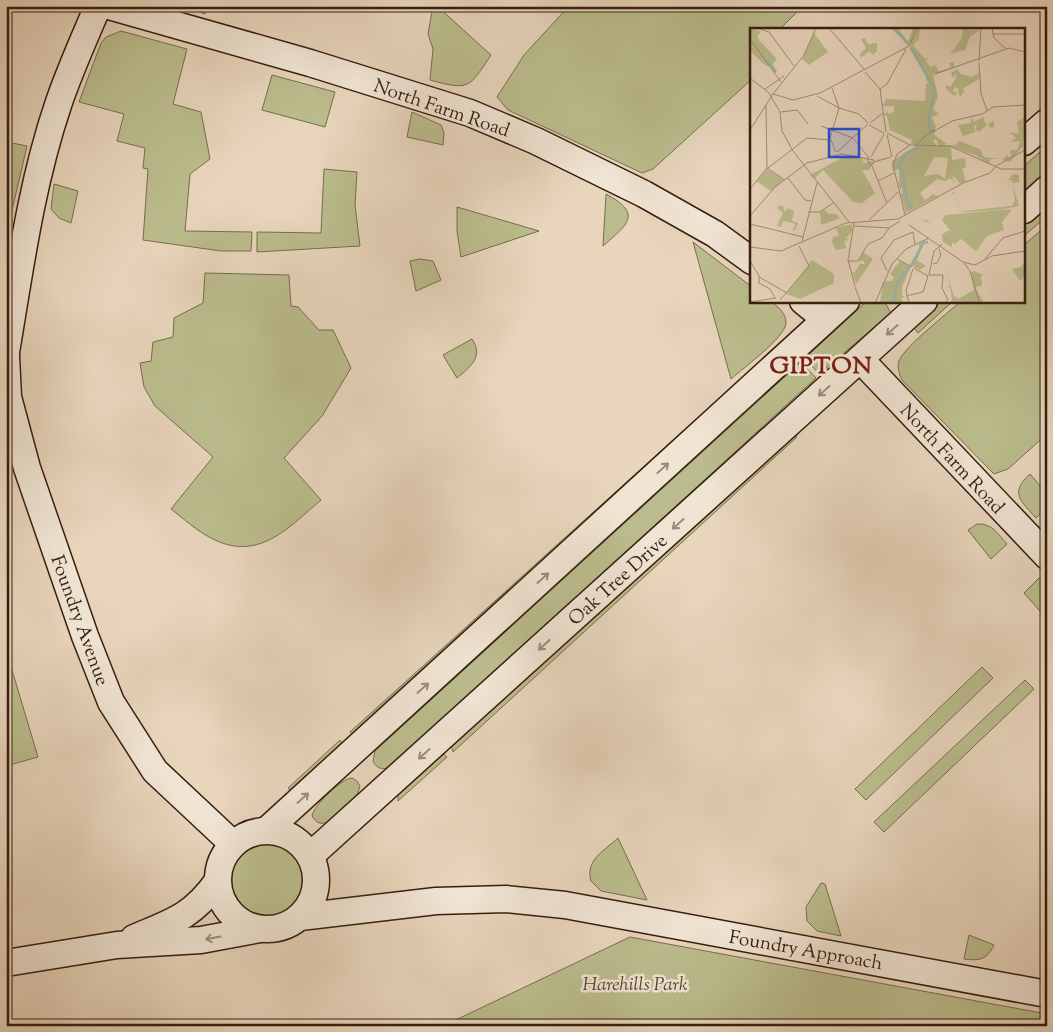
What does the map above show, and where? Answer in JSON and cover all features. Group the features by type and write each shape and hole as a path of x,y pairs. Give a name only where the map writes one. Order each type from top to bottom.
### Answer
{"street":[{"path":"6,352 26,225 45,149 58,105 98,6"},
{"name":"North Farm Road","path":"110,6 310,63 470,113 544,145 644,194 715,234 750,260"},
{"path":"1026,140 1047,122"},
{"path":"1026,208 1047,189"},
{"path":"803,302 825,320"},
{"path":"267,830 845,302"},
{"name":"Oak Tree Drive","path":"313,867 923,302"},
{"name":"Foundry Avenue","path":"6,356 7,397 27,468 85,636 111,702 155,771 233,844"},
{"name":"North Farm Road","path":"860,359 1047,556"},
{"path":"260,929 239,921 230,913 221,899 217,882 219,867 233,844 250,834 267,830 284,834 299,842 327,896 339,906 352,911"},
{"path":"6,963 117,945 201,940 288,925 300,917 314,894 313,867"},
{"path":"117,945 181,918 203,902 217,882"},
{"name":"Foundry Approach","path":"300,917 436,901 506,899 565,906 1047,994"}],"green space":[{"path":"182,6 207,6 205,14"},
{"path":"433,6 437,6 491,55 478,74 467,84 461,86 430,80 433,49 428,34"},
{"path":"569,6 803,6 781,28 750,28 750,81 653,169 642,173 508,110 497,97 524,55"},
{"path":"121,31 187,49 173,104 201,112 210,159 190,174 185,231 252,232 251,251 221,251 143,240 148,169 143,168 145,148 117,141 124,114 79,102 101,43 106,37"},
{"path":"272,75 335,92 325,127 262,110"},
{"path":"412,112 441,125 444,133 443,145 407,137"},
{"path":"12,143 27,146 6,236 6,166"},
{"path":"1047,146 1047,175 1026,193 1026,164"},
{"path":"324,169 357,172 355,205 360,246 257,252 257,232 321,233"},
{"path":"54,184 78,191 71,223 59,218 51,209"},
{"path":"606,194 625,207 628,219 625,225 603,246"},
{"path":"1047,204 1047,216 1026,234 1026,222"},
{"path":"457,207 539,231 461,257 457,231"},
{"path":"1047,225 1047,434 1008,469 994,474 902,380 898,363 917,339 960,302 1026,302 1026,243"},
{"path":"693,242 750,285 750,302 772,302 781,310 786,319 784,329 779,337 731,379"},
{"path":"420,259 433,261 441,280 416,291 410,261"},
{"path":"205,273 289,275 291,306 298,307 319,330 333,330 351,368 322,416 284,458 321,500 284,531 271,539 243,547 228,545 211,538 171,509 213,457 155,406 144,387 140,363 151,361 153,342 173,337 174,318 203,303"},
{"path":"866,302 885,302 891,313 819,374 805,358"},
{"path":"938,302 952,302 918,333 912,326"},
{"path":"472,339 477,351 476,356 471,366 457,378 443,355"},
{"path":"801,362 816,378 389,768 382,769 376,765 373,761 375,751"},
{"path":"684,430 690,437 354,736 350,732"},
{"path":"789,431 797,437 453,752 451,745"},
{"path":"1030,474 1047,494 1047,507 1036,518 1022,502 1019,492 1020,486"},
{"path":"977,524 991,527 1007,544 991,559 968,530"},
{"path":"1039,578 1047,586 1047,619 1024,593"},
{"path":"6,650 38,757 6,766"},
{"path":"982,667 993,678 866,800 855,789"},
{"path":"1025,680 1034,689 884,832 874,822"},
{"path":"340,740 343,747 295,795 288,788"},
{"path":"442,753 447,757 398,801 398,791"},
{"path":"352,778 360,786 357,795 328,822 319,823 315,820 312,816 322,800 335,787"},
{"path":"618,838 647,900 601,891 591,881 590,874 593,862 597,856"},
{"path":"265,841 279,844 292,852 300,865 303,879 300,893 292,906 279,914 265,917 251,914 238,906 230,893 227,879 230,865 238,852 251,844"},
{"path":"821,883 825,884 841,936 817,931 807,921 806,907"},
{"path":"969,935 994,945 985,957 974,960 964,959"},
{"name":"Harehills Park","path":"630,937 1047,1014 1047,1026 443,1026"}],"district":[{"name":"GIPTON","path":"821,365"}]}
